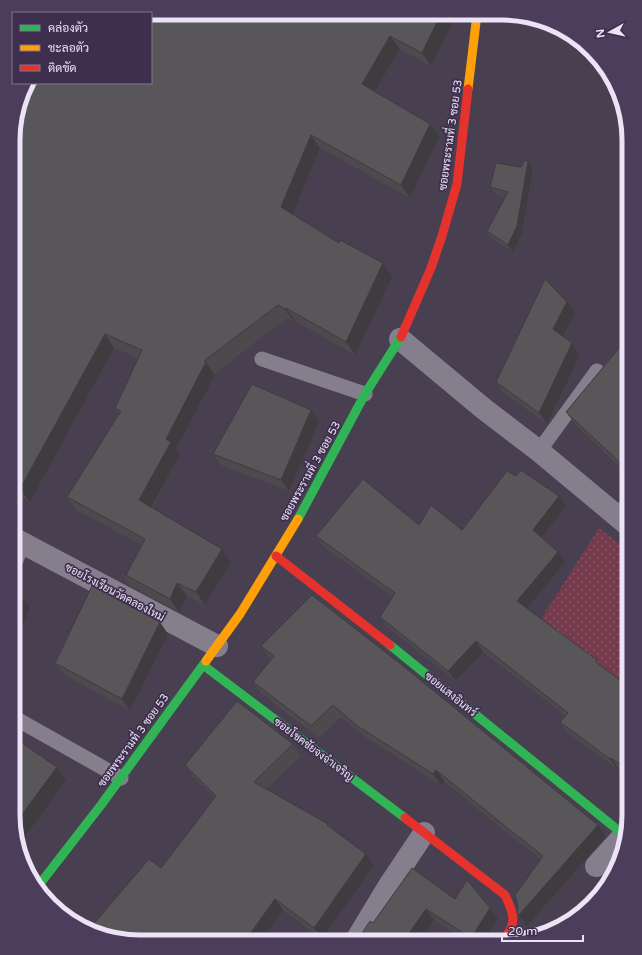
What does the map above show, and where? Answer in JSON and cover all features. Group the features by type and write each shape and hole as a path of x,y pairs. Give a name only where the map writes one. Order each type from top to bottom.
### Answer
{"street":[{"name":"ซอยพระรามที่ 3 ซอย 53","path":"41,882 121,778 240,614 306,505 365,394 400,339 431,268 457,184 477,20"},
{"path":"400,339 484,409 622,512"},
{"name":"ซอยโรงเรียนวัดคลองใหม่","path":"20,542 217,646"},
{"name":"ซอยแสงอินทร์","path":"276,556 418,667 621,830"},
{"name":"ซอยโชคชัยจงจำเจริญ","path":"203,665 505,895 512,911 514,922 508,935"},
{"path":"359,935 390,884 424,833"},
{"name":"ซอยแสงอินทร์","path":"596,866 620,839"}],"lane":[{"path":"262,359 365,394"},
{"path":"539,451 596,371"},
{"path":"20,721 121,778"}],"shaded area":[{"path":"599,528 622,546 622,702 531,635"}],"building":[{"path":"152,20 438,20 422,53 390,36 362,84 430,124 401,185 311,135 281,207 339,243 340,240 383,263 346,342 278,305 204,361 206,362 166,439 171,442 139,500 222,549 196,592 177,583 170,599 120,572 126,575 145,539 67,497 121,411 115,408 142,350 105,334 20,489 20,140 24,109 34,84 152,84"},
{"path":"525,160 528,161 517,226 508,245 487,231 508,192 490,187 496,163 521,167"},
{"path":"545,279 567,302 553,329 572,343 539,413 496,382"},
{"path":"622,344 622,464 566,412"},
{"path":"252,384 311,410 281,480 213,454"},
{"path":"521,470 559,496 533,530 558,552 517,601 597,660 596,662 622,682 622,765 611,758 610,759 560,722 568,713 476,641 448,671 380,617 395,593 316,536 363,479 419,525 431,505 462,530 507,471 516,476"},
{"path":"92,586 160,622 122,699 55,663"},
{"path":"312,595 402,665 598,825 519,915 517,913 518,906 515,895 543,856 436,770 433,774 356,725 333,705 311,726 253,682 274,656 261,646"},
{"path":"237,701 293,744 254,782 328,824 327,825 366,854 314,928 275,899 250,934 251,935 140,935 109,931 92,925 149,859 161,868 216,796 185,765"},
{"path":"20,742 57,767 20,817"},
{"path":"412,868 455,899 467,880 490,908 473,935 466,935 426,909 408,935 361,935 370,921 373,923"},
{"path":"603,879 592,894 581,905 568,915 567,913"}],"traffic: fast":[{"path":"298,519 365,394 401,337"},
{"path":"390,645 621,832"},
{"path":"41,882 101,805 206,661"},
{"path":"203,665 405,818"}],"traffic: slow":[{"path":"468,89 476,20"},
{"path":"206,661 240,614 298,519"}],"traffic: jam":[{"path":"401,337 431,268 457,184 468,89"},
{"path":"276,556 390,645"},
{"path":"405,818 505,895 511,909 513,919 508,935"}]}
